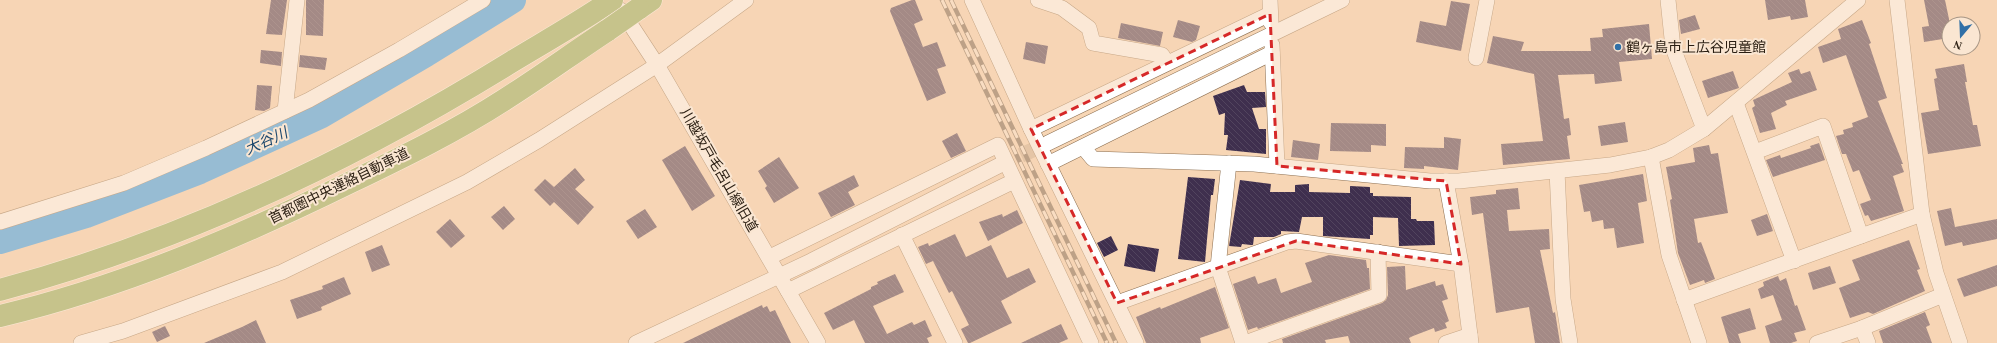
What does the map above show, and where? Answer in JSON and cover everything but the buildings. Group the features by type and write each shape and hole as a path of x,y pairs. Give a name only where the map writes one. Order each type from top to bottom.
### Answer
{"highway":[{"name":"首都圏中央連絡自動車道","path":"0,290 155,240 222,214 282,188 442,105 607,4"},
{"name":"首都圏中央連絡自動車道","path":"0,316 26,310 113,282 189,255 317,199 390,163 503,101 644,5"}],"street":[{"path":"285,111 297,0"},
{"path":"0,222 124,183 309,100 400,50 483,0"},
{"path":"81,343 130,329 282,272 372,230 466,182 538,140 657,65 746,0"},
{"path":"972,0 1031,129 1136,343"},
{"path":"1038,0 1062,8 1089,28 1093,43 1162,55 1168,63"},
{"path":"1048,142 1342,0"},
{"path":"1476,58 1487,0"},
{"path":"1668,0 1673,48 1704,129"},
{"path":"1083,147 1093,159 1229,163 1277,166 1400,179 1446,181 1628,163 1651,157 1669,150 1704,129 1858,0"},
{"path":"1897,0 1922,214 1929,248 1943,295 1960,343"},
{"name":"川越坂戸毛呂山線旧道","path":"607,4 657,65 818,343"},
{"path":"1031,129 1168,63 1270,7 1277,166"},
{"path":"1048,164 1272,53"},
{"path":"1736,103 1794,261"},
{"path":"1755,152 1823,126 1862,236"},
{"path":"770,258 998,145 1091,343"},
{"path":"1651,157 1669,255 1699,343"},
{"path":"1229,163 1218,267 1244,343 1379,295 1378,252"},
{"path":"636,343 810,261 1000,165"},
{"path":"1557,171 1563,299 1570,343"},
{"path":"788,291 1014,180"},
{"path":"1446,181 1461,264 1470,339 1446,343"},
{"path":"1684,300 1922,214"},
{"path":"902,235 955,343"},
{"path":"1117,303 1287,242 1296,241 1461,264"},
{"path":"1817,343 1862,328 1943,295"},
{"path":"1862,328 1868,343"}],"highlighted area":[{"path":"1270,14 1277,166 1446,181 1461,264 1296,241 1117,303 1031,129"}],"waterway":[{"name":"大谷川","path":"0,241 86,215 200,171 320,116 426,54 513,0"}],"tunnel":[{"path":"1000,165 1048,143"}],"railway":[{"path":"942,0 1107,343"},
{"path":"951,0 1116,343"}],"place":[{"name":"鶴ヶ島市上広谷児童館","path":"1618,47"}]}
